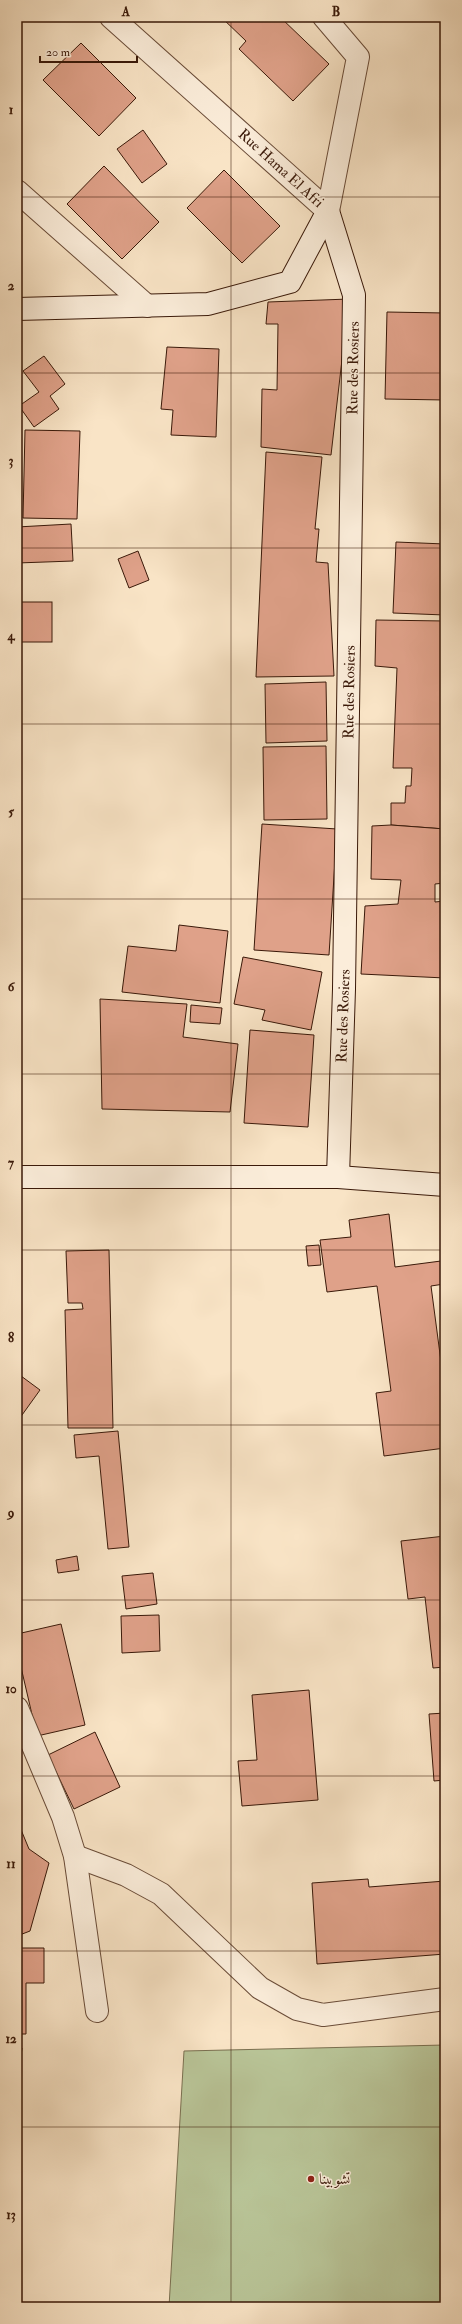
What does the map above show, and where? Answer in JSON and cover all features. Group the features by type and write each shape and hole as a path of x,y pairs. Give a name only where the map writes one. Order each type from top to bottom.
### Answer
{"street":[{"name":"Rue Hama El Afri","path":"17,309 208,304 290,282 328,211 111,17"},
{"path":"324,17 358,57 328,211"},
{"path":"17,191 147,306"},
{"name":"Rue des Rosiers","path":"328,211 354,295 344,989 338,1177"},
{"path":"17,1177 338,1177 445,1185"},
{"path":"17,1708 63,1817 75,1856 97,2011"},
{"path":"75,1856 126,1876 161,1894 260,1988 297,2009 323,2015 445,1999"}],"green space":[{"name":"تشوبينا","path":"445,2045 445,2307 169,2307 184,2051"}],"building":[{"path":"207,17 216,17 211,21"},
{"path":"221,17 280,17 329,64 293,101 239,49 246,41"},
{"path":"81,43 136,98 99,136 43,80"},
{"path":"143,130 167,164 142,183 117,149"},
{"path":"104,166 159,222 122,259 67,204"},
{"path":"224,170 280,226 242,263 187,208"},
{"path":"349,299 331,455 261,447 262,389 277,390 278,324 266,324 268,302"},
{"path":"387,312 445,313 445,400 385,399"},
{"path":"167,347 219,349 216,437 171,435 173,410 161,409"},
{"path":"44,356 65,384 50,396 59,409 34,427 19,406 39,392 23,371"},
{"path":"25,430 80,431 77,519 23,518"},
{"path":"266,452 322,457 315,529 319,529 316,562 328,563 334,676 256,677"},
{"path":"71,524 73,561 17,563 17,527"},
{"path":"396,542 445,544 445,615 393,613"},
{"path":"138,551 149,580 129,588 118,559"},
{"path":"17,602 52,602 52,642 17,642"},
{"path":"376,620 445,621 445,829 391,825 391,803 405,803 406,786 411,786 412,768 393,768 397,668 375,666"},
{"path":"326,682 327,741 266,743 265,684"},
{"path":"326,746 327,819 264,820 263,747"},
{"path":"262,824 337,829 329,955 254,950"},
{"path":"391,825 445,829 445,883 435,884 435,902 445,901 445,978 361,974 365,906 398,904 401,880 371,879 372,826"},
{"path":"179,925 228,931 220,1003 122,992 128,946 176,951"},
{"path":"243,957 322,972 311,1030 262,1020 265,1010 234,1004"},
{"path":"100,999 187,1004 183,1037 238,1044 230,1112 102,1109"},
{"path":"191,1005 222,1008 220,1024 190,1022"},
{"path":"250,1030 314,1035 308,1127 244,1123"},
{"path":"389,1214 395,1267 441,1261 444,1284 431,1286 445,1392 445,1448 384,1456 376,1393 391,1391 377,1286 327,1292 320,1240 351,1237 349,1220"},
{"path":"319,1245 321,1265 308,1266 306,1246"},
{"path":"109,1250 113,1428 68,1428 65,1310 83,1309 82,1303 68,1303 66,1251"},
{"path":"17,1373 40,1390 17,1422"},
{"path":"118,1431 129,1547 108,1549 99,1456 76,1458 74,1435"},
{"path":"445,1536 445,1667 433,1668 425,1597 408,1599 401,1541"},
{"path":"77,1556 79,1570 58,1573 56,1560"},
{"path":"153,1573 157,1604 126,1609 122,1576"},
{"path":"159,1615 160,1651 122,1653 121,1616"},
{"path":"61,1624 85,1725 37,1736 17,1650 17,1634"},
{"path":"309,1690 318,1800 242,1806 238,1761 257,1760 252,1695"},
{"path":"445,1713 445,1780 434,1781 429,1714"},
{"path":"95,1732 120,1787 74,1809 48,1755"},
{"path":"17,1820 29,1849 49,1863 30,1931 17,1936"},
{"path":"368,1879 369,1887 445,1881 445,1954 317,1964 312,1883"},
{"path":"17,1948 44,1948 44,1983 26,1983 26,2034 17,2034"},
{"path":"17,2048 22,2048 17,2087"}],"place":[{"name":"تشوبينا","path":"311,2179"}]}
